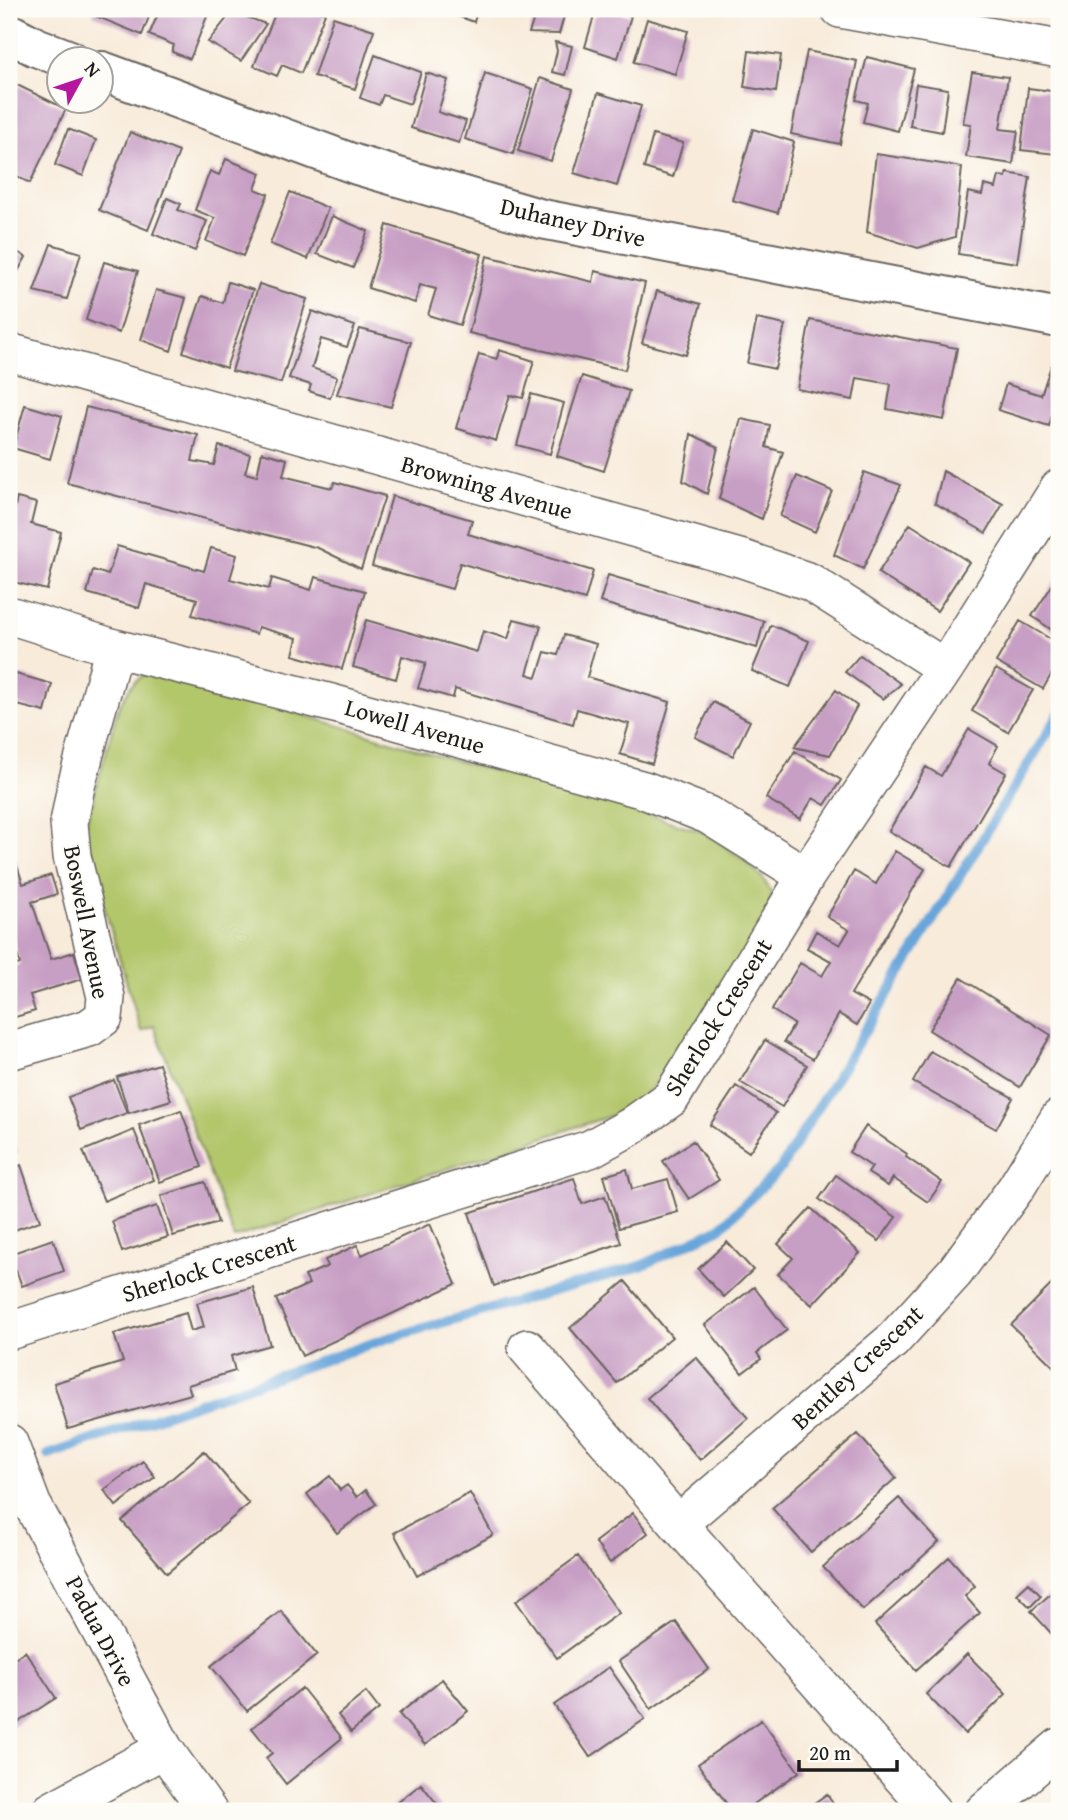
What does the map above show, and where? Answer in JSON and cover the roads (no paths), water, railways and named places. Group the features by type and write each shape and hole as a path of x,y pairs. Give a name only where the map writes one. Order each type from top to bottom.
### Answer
{"street":[{"path":"840,9 878,13 1059,49"},
{"path":"9,33 46,51"},
{"name":"Duhaney Drive","path":"116,76 357,165 542,219 1059,318"},
{"name":"Browning Avenue","path":"9,352 730,555 788,574 810,582 945,668"},
{"name":"Sherlock Crescent","path":"9,1331 590,1149 630,1127 671,1098 806,876 945,668 1059,488"},
{"name":"Lowell Avenue","path":"9,615 114,648 335,704 644,790 708,815 806,876"},
{"name":"Boswell Avenue","path":"9,1051 89,1028 104,1017 106,997 72,856 69,823 75,786 114,648"},
{"name":"Bentley Crescent","path":"678,1524 892,1341 955,1272 1016,1188 1059,1118"},
{"path":"527,1348 678,1524 932,1811"},
{"name":"Padua Drive","path":"9,1443 32,1504 164,1749 208,1811"},
{"path":"984,1811 1059,1747"},
{"path":"51,1811 164,1749"}],"waterway":[{"path":"48,1455 385,1339 641,1266 720,1228 781,1168 1059,714"}]}
